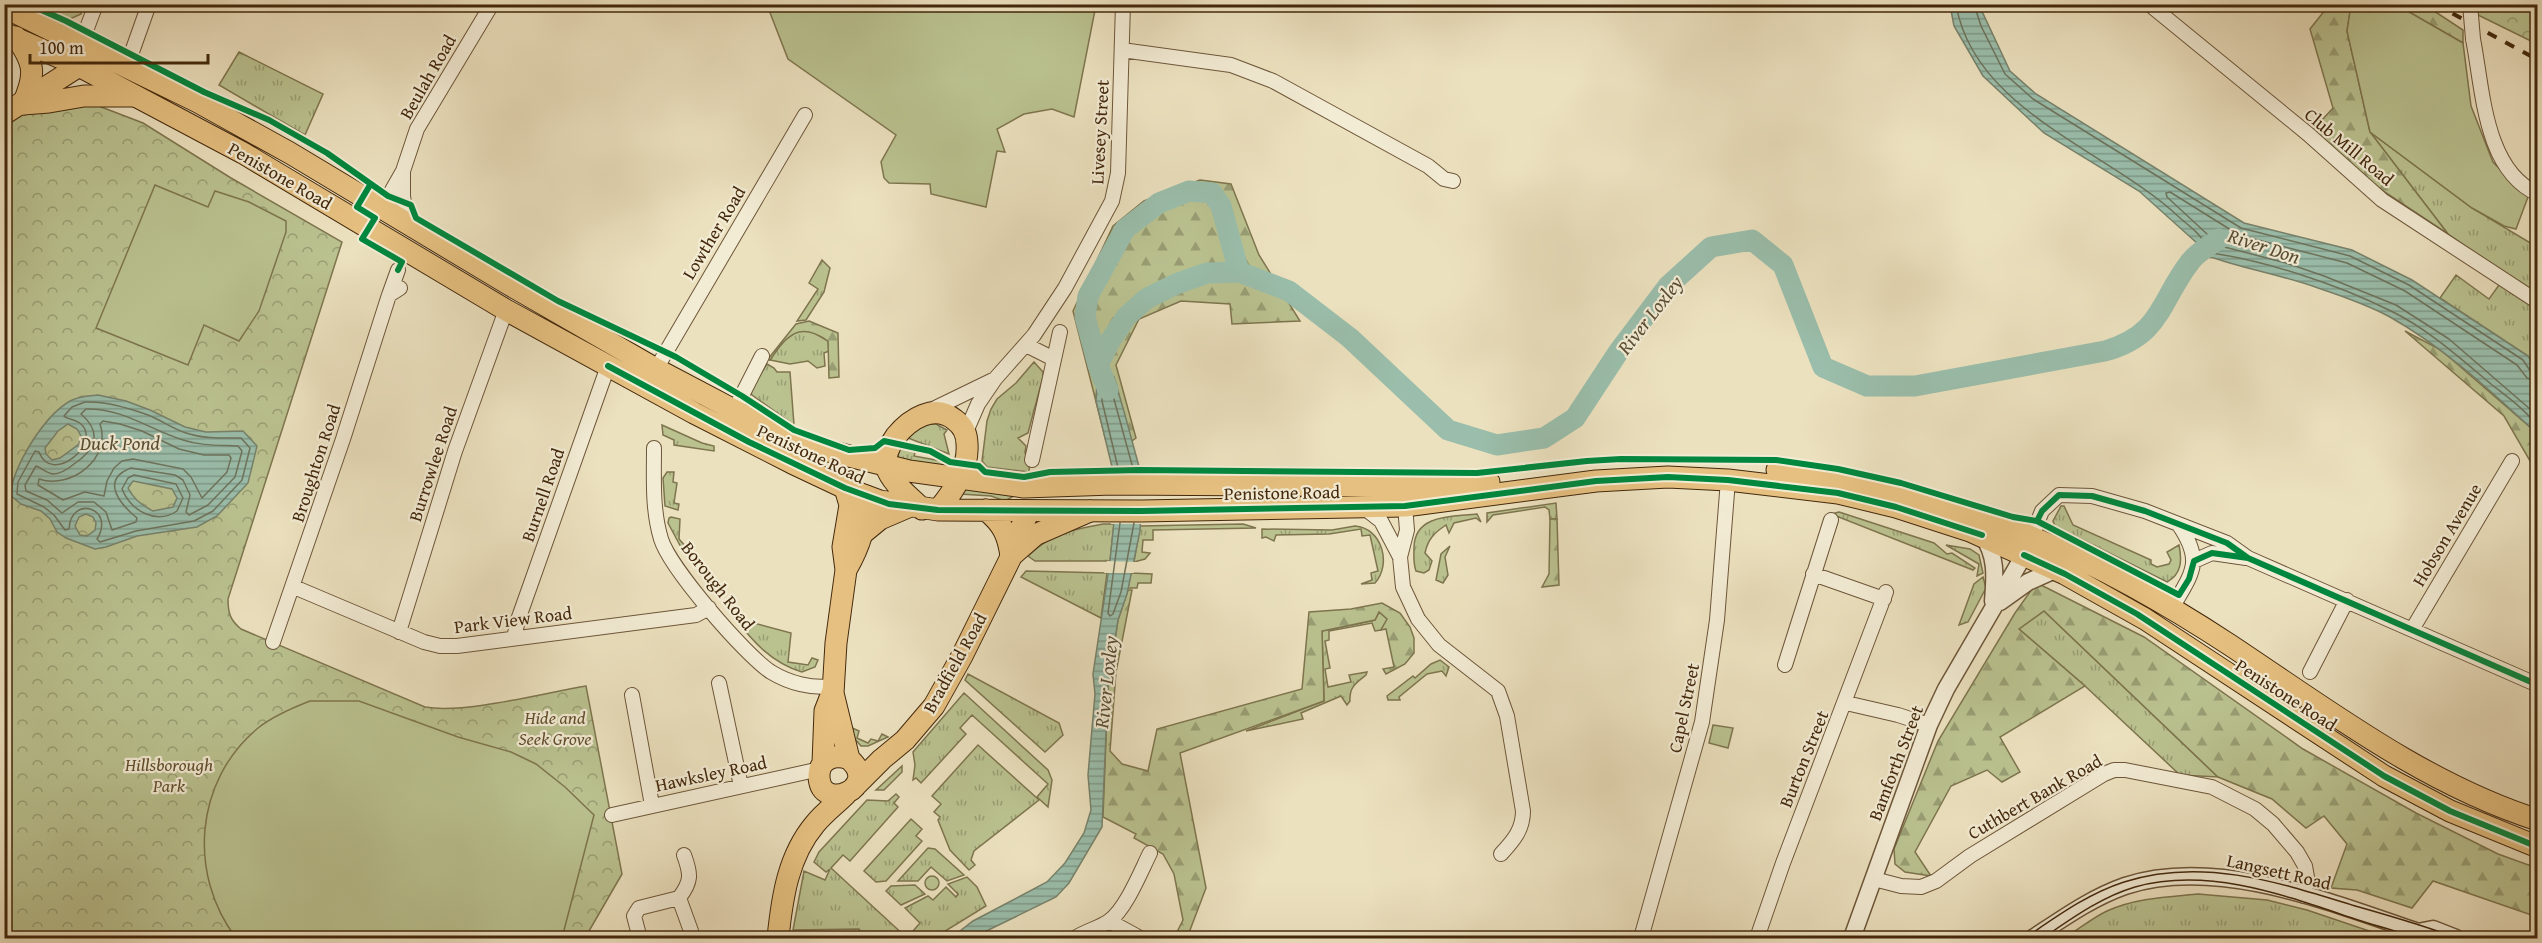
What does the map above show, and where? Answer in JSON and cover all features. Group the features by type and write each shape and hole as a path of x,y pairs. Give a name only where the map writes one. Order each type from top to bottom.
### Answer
{"main road":[{"name":"Penistone Road","path":"4,7 127,66 290,153 656,369 734,411 813,447 959,480 1024,487 1141,484 1361,496"},
{"name":"Penistone Road","path":"10,35 79,66 243,153 506,310 749,442 866,496 923,509 1141,511 1361,496 1625,466 1734,466 1811,474 1879,487 1967,512 2031,537 2120,577 2411,762 2467,791 2538,820"},
{"path":"10,35 26,50 33,72 33,82 23,104"},
{"path":"4,114 23,104 79,66 93,59 107,56"},
{"path":"23,104 84,96 135,96"},
{"path":"382,208 396,245"},
{"path":"863,533 880,519 923,509 959,480 966,455 965,434 962,426 940,412 924,414 901,430 892,442 886,465 897,485 923,509"},
{"path":"813,447 855,479 863,488 866,496 867,513 863,533 858,549 846,570"},
{"name":"Penistone Road","path":"1405,506 1606,480 1668,477 1728,480 1838,493 1896,507 1982,535 2031,537"},
{"path":"845,488 850,505 843,547 846,570 832,690 851,761 858,774 850,790 833,795 821,774 835,756 851,761 882,759"},
{"name":"Bradfield Road","path":"778,939 781,905 788,874 815,824 882,759 905,740 934,706 957,666 1011,556 1017,536 1029,511 1041,496 1052,488"},
{"path":"1361,496 1378,494 1398,497 1405,506"},
{"path":"986,510 1003,526 1008,535 1011,556"},
{"path":"1011,556 1035,535 1090,511"},
{"name":"Penistone Road","path":"2031,537 2055,570 2145,618 2384,776 2450,811 2538,848"},
{"path":"2145,618 2172,608"},
{"name":"Bradfield Road","path":"815,824 825,711 832,690"}],"street":[{"path":"81,44 96,4"},
{"path":"127,66 149,4"},
{"name":"Beulah Road","path":"382,208 403,171 417,129 492,4"},
{"name":"Livesey Street","path":"965,434 974,411 995,379 1026,345 1077,270 1112,201 1118,173 1123,4"},
{"name":"Club Mill Road","path":"2148,4 2308,135 2382,200 2538,302"},
{"path":"2470,4 2473,39 2493,141 2506,169 2528,190 2538,194"},
{"path":"1122,50 1230,65 1273,81 1428,166 1444,179 1453,181"},
{"name":"Lowther Road","path":"656,369 805,115"},
{"name":"Beulah Road","path":"403,171 403,196 407,223"},
{"name":"Broughton Road","path":"273,642 294,587 394,291 398,270"},
{"name":"Burrowlee Road","path":"399,632 455,451 506,310"},
{"path":"1032,460 1060,332"},
{"path":"1026,345 1054,359"},
{"path":"734,411 762,356"},
{"name":"Burnell Road","path":"514,638 518,620 608,366"},
{"name":"Livesey Street","path":"924,414 995,379"},
{"name":"Borough Road","path":"654,448 654,496 661,540 680,570 709,608 747,651 771,672 799,684 832,690"},
{"name":"Hobson Avenue","path":"2413,628 2511,461"},
{"name":"Capel Street","path":"1641,939 1702,722 1717,620 1728,480"},
{"path":"2031,537 2050,502 2063,494 2092,496 2120,503 2227,543 2248,558 2413,628 2538,685"},
{"path":"1361,496 1381,521 1400,557"},
{"path":"1405,506 1407,530 1400,557 1403,587 1418,619 1446,652 1498,692 1503,704 1524,811 1519,832 1501,855"},
{"path":"1785,665 1831,520"},
{"path":"2172,608 2188,579 2194,561 2190,541 2179,525"},
{"name":"Bamforth Street","path":"1982,535 1989,544 1993,561 1995,580 1993,608"},
{"name":"Bamforth Street","path":"1852,939 1929,726 1946,689 2031,537"},
{"path":"2194,561 2212,553 2248,558"},
{"name":"Bamforth Street","path":"1993,608 2028,582 2055,570"},
{"name":"Burton Street","path":"1757,939 1811,789 1846,703 1885,596 1813,574"},
{"name":"Park View Road","path":"294,587 399,632 440,646 457,646 696,615 709,608"},
{"path":"2310,672 2347,600"},
{"path":"719,683 741,786"},
{"path":"632,695 652,806"},
{"path":"1846,703 1898,715 1929,726"},
{"name":"Cuthbert Bank Road","path":"1874,879 1900,886 1921,887 1936,881 1970,856 2103,774 2114,770 2125,770 2212,787 2254,809 2273,824 2297,852 2305,866 2307,877 2304,896"},
{"name":"Hawksley Road","path":"612,814 812,771 821,774"},
{"path":"1076,939 1088,930 1109,921 1119,910 1150,853"},
{"path":"639,935 634,916 639,908 680,898 688,886 690,878 684,855"},
{"name":"Langsett Road","path":"2033,939 2097,898 2123,887 2157,879 2219,877 2256,883 2304,896 2414,934 2433,929 2456,939"},
{"path":"680,898 691,931 688,939"},
{"path":"1109,921 1140,939"}],"green space":[{"path":"36,5 56,5 63,8 66,5 83,6 81,14 68,20"},
{"path":"767,5 1096,5 1074,117 1052,109 1024,114 997,129 1005,152 997,151 986,207 931,194 930,184 889,183 884,178 881,162 896,135 788,59"},
{"path":"2329,5 2351,5 2347,31 2370,132 2448,234 2359,175 2312,131 2333,108 2310,29"},
{"path":"2351,5 2397,5 2463,43 2471,106 2493,162 2528,197 2516,229 2504,226 2472,208 2370,132 2347,31"},
{"path":"2397,5 2425,5 2463,30 2463,43"},
{"path":"2477,5 2537,5 2537,44 2478,15"},
{"path":"239,52 323,94 305,135 219,85"},
{"name":"Hillsborough Park","path":"83,100 143,123 231,178 342,242 228,599 230,616 241,629 425,707 461,708 586,686 622,874 585,938 5,938 5,118"},
{"path":"2370,132 2472,208 2537,247 2537,372 2528,356 2440,298 2456,275 2489,299 2507,274 2448,234"},
{"path":"1200,180 1231,184 1259,255 1300,321 1232,324 1230,304 1181,301 1139,319 1116,365 1136,438 1118,451 1106,441 1073,311 1113,226 1144,201"},
{"path":"155,185 208,207 215,191 249,202 286,221 286,232 259,311 239,341 204,325 188,365 96,328"},
{"path":"822,260 830,268 824,292 806,320 797,321 818,289 809,283"},
{"path":"809,321 838,333 839,377 829,378 828,341 809,332 794,334 782,344 770,360 768,359 796,324"},
{"path":"798,331 811,331 828,341 829,351 824,353 825,366 817,368 808,361 790,364 770,360 781,343"},
{"path":"2405,331 2441,350 2531,428 2537,441 2537,473 2504,416"},
{"path":"1034,362 1043,372 1043,377 1028,433 1018,438 1026,446 1025,453 1030,458 1029,472 987,467 982,461 987,421 991,409 997,399 1016,383"},
{"path":"767,364 777,372 790,372 794,425 752,395 750,391"},
{"path":"924,424 936,424 947,430 944,434 949,454 908,438 915,429"},
{"path":"662,425 714,446 714,451 674,445 674,440 663,435"},
{"path":"907,446 916,449 914,456 941,461 948,467 898,459 899,448 906,449"},
{"path":"667,472 674,472 673,482 677,483 674,503 679,504 678,510 665,506 663,478"},
{"path":"958,488 1019,493 1005,501 991,496 960,494"},
{"path":"1556,503 1557,519 1550,519 1549,510 1545,507 1493,515 1487,522 1487,513"},
{"path":"2061,506 2064,506 2073,525 2151,560 2151,564 2157,567 2169,564 2171,560 2167,552 2179,545 2180,561 2176,575 2167,582 2055,526 2053,521"},
{"path":"1839,512 1934,543 1947,554 1952,553 1975,568 1973,570 1836,516 1835,513"},
{"path":"1477,514 1481,522 1476,518 1454,523 1449,533 1446,525 1435,534 1425,553 1432,561 1429,570 1424,573 1416,571 1414,547 1416,536 1421,528 1436,519"},
{"path":"671,517 680,519 679,539 687,548 683,551 668,523"},
{"path":"1550,519 1557,519 1559,585 1542,587 1549,574"},
{"path":"1103,524 1114,524 1110,561 1035,561 1028,556 1046,541 1063,533"},
{"path":"1243,524 1256,528 1153,530 1153,540 1143,540 1142,552 1150,553 1145,559 1134,562 1140,526"},
{"path":"1355,526 1372,533 1382,548 1383,566 1375,583 1361,584 1372,580 1371,573 1378,571 1370,535 1362,536 1361,529 1329,534 1276,535 1274,541 1266,537 1262,538 1262,529 1332,530"},
{"path":"1946,545 1970,549 1979,555 1983,573 1977,576 1979,564"},
{"path":"1450,546 1445,557 1448,575 1443,583 1436,580 1441,554"},
{"path":"1026,571 1107,573 1101,618 1021,577"},
{"path":"1131,573 1152,574 1151,583 1138,583 1137,588 1128,588"},
{"path":"1983,577 1986,588 1968,622 1959,625 1974,584"},
{"path":"2041,585 2144,637 2303,749 2416,813 2498,854 2537,868 2537,917 2433,881 2412,908 2357,890 2331,888 2347,844 2324,816 2306,828 2272,799 2218,777 2044,611 2019,629 2085,686 2000,737 2020,772 2002,782 1987,770 1951,786 1915,852 1931,876 1905,872 1895,864 1894,849 1938,741 2015,613 2032,589"},
{"path":"1128,590 1132,590 1116,672 1110,751 1122,764 1148,771 1157,729 1302,689 1309,612 1351,609 1382,603 1400,613 1410,627 1414,638 1414,653 1405,664 1386,674 1383,669 1394,667 1386,629 1381,630 1387,619 1379,612 1375,620 1322,631 1324,701 1180,753 1206,888 1187,938 1174,938 1183,920 1174,874 1163,854 1134,838 1136,834 1103,817 1108,686 1118,620"},
{"path":"2044,611 2218,777 2180,775 2085,686 2019,629"},
{"path":"1379,612 1388,619 1381,630 1375,631 1372,623 1329,631 1329,640 1325,641 1330,668 1325,669 1328,687 1351,682 1349,675 1367,672 1352,689 1347,705 1341,696 1301,713 1303,719 1246,731 1324,701 1322,631 1375,620"},
{"path":"735,618 791,633 788,662 808,665 812,658 818,660 815,667 802,672 781,663 756,643"},
{"path":"1440,660 1449,667 1446,676 1442,671 1427,674 1399,697 1400,700 1388,700 1387,696 1413,676 1415,678 1431,664"},
{"path":"968,674 1059,723 1063,735 1045,752 965,680"},
{"path":"964,693 1048,770 1052,780 1048,807 1037,797 1048,784 972,715 960,728 966,734 921,783 916,778 913,780 915,765 913,752"},
{"path":"310,701 359,701 458,737 511,752 536,764 565,787 594,815 562,938 236,938 221,913 210,886 205,858 205,829 210,801 221,774 237,750 258,728 276,716"},
{"path":"1713,725 1733,728 1728,748 1709,743"},
{"path":"850,727 859,731 857,738 868,743 871,739 878,741 882,734 888,737 868,746 861,746 852,736"},
{"path":"978,745 1039,800 974,851 971,860 975,865 969,870 950,850 938,820 940,817 934,812 941,804 932,796"},
{"path":"902,766 902,772 884,790 876,790"},
{"path":"896,794 899,797 894,803 898,807 850,861 843,855 831,868 907,938 864,938 859,929 793,930 804,871 825,880 830,869 826,872 814,862 819,852 867,800 888,801"},
{"path":"911,819 922,829 916,836 922,841 886,881 876,882 864,871"},
{"path":"928,848 935,849 964,875 947,881 931,867 918,881 898,881"},
{"path":"929,876 935,876 939,883 935,890 929,890 925,886 925,880"},
{"path":"967,877 977,887 986,906 934,938 907,938 920,923 905,908 928,896 933,900 946,887 956,897 958,894 948,884"},
{"path":"915,885 925,894 901,905 886,891 891,886"},
{"path":"2198,894 2267,900 2307,910 2390,938 2064,938 2101,914 2129,903"}],"water":[{"name":"River Don","path":"1950,5 1979,5 2010,71 2036,94 2244,223 2352,250 2412,280 2528,356 2537,372 2537,441 2531,428 2481,383 2428,341 2390,317 2355,301 2306,284 2196,254 2192,251 2198,244 2139,191 2044,133 1983,76 1954,26"},
{"name":"River Loxley","path":"1098,365 1114,377 1140,470 1141,511 1140,531 1127,594 1118,620 1108,686 1102,827 1069,883 1056,897 972,938 951,938 973,921 1047,882 1065,863 1084,833 1091,810 1088,775 1095,694 1093,674 1115,511 1113,471 1096,401"},
{"name":"Duck Pond","path":"98,395 126,401 185,427 206,432 243,431 257,446 248,483 217,516 197,527 137,536 95,549 66,538 57,532 50,519 41,511 21,504 10,495 17,470 24,456 50,418 70,401 80,397","holes":["68,424 77,429 81,436 79,444 60,458 52,460 46,454 45,448 58,431","133,481 172,489 177,498 173,507 153,511 139,502 128,488","86,514 93,517 96,523 95,530 87,536 80,535 75,526 79,517"]}],"pier":[{"path":"1142,468 1143,524 1111,524 1109,469"},
{"path":"1107,561 1137,562 1134,573 1104,573"}],"waterway":[{"name":"River Loxley","path":"1098,365 1085,317 1088,296 1125,229 1159,203 1189,191 1212,193 1221,206 1239,272"},
{"name":"River Loxley","path":"1108,390 1098,365 1126,317 1146,299 1176,284 1207,273 1239,272 1289,291 1350,338 1448,430 1497,445 1544,438 1575,418 1619,351 1668,286 1711,247 1752,240 1783,265 1823,367 1867,386 1915,386 2105,351 2124,344 2149,326 2193,258 2219,239"}],"tram line":[{"path":"2025,938 2072,907 2110,887 2153,875 2182,872 2210,872 2268,881 2405,920 2457,938"},
{"path":"2043,938 2087,909 2122,891 2162,882 2189,880 2244,886 2270,892 2419,938"}],"railway":[{"path":"2435,4 2538,60"}],"cycle path":[{"path":"28,4 204,92 269,120 327,153 388,196 411,205 416,218 558,301 676,357 794,430 849,450 875,448 884,441 930,451 950,462 979,466 985,472 1024,477 1050,472 1140,470 1477,473 1621,459 1776,460 1838,469 1901,483 2013,517 2037,521 2179,595 2189,579 2194,561 2212,553 2248,558"},
{"path":"370,185 357,207 375,218 362,239 402,262 398,270"},
{"path":"608,366 749,442 845,488 889,504 938,510 1141,511 1405,506 1596,481 1668,477 1728,480 1838,493 1896,507 1982,535"},
{"path":"2037,521 2042,511 2059,495 2092,496 2145,511 2227,543 2248,558 2538,685"},
{"path":"2024,555 2065,574 2137,614 2384,776 2450,811 2538,847"}],"park label":[{"name":"Hide and Seek Grove","path":"555,728"}]}
